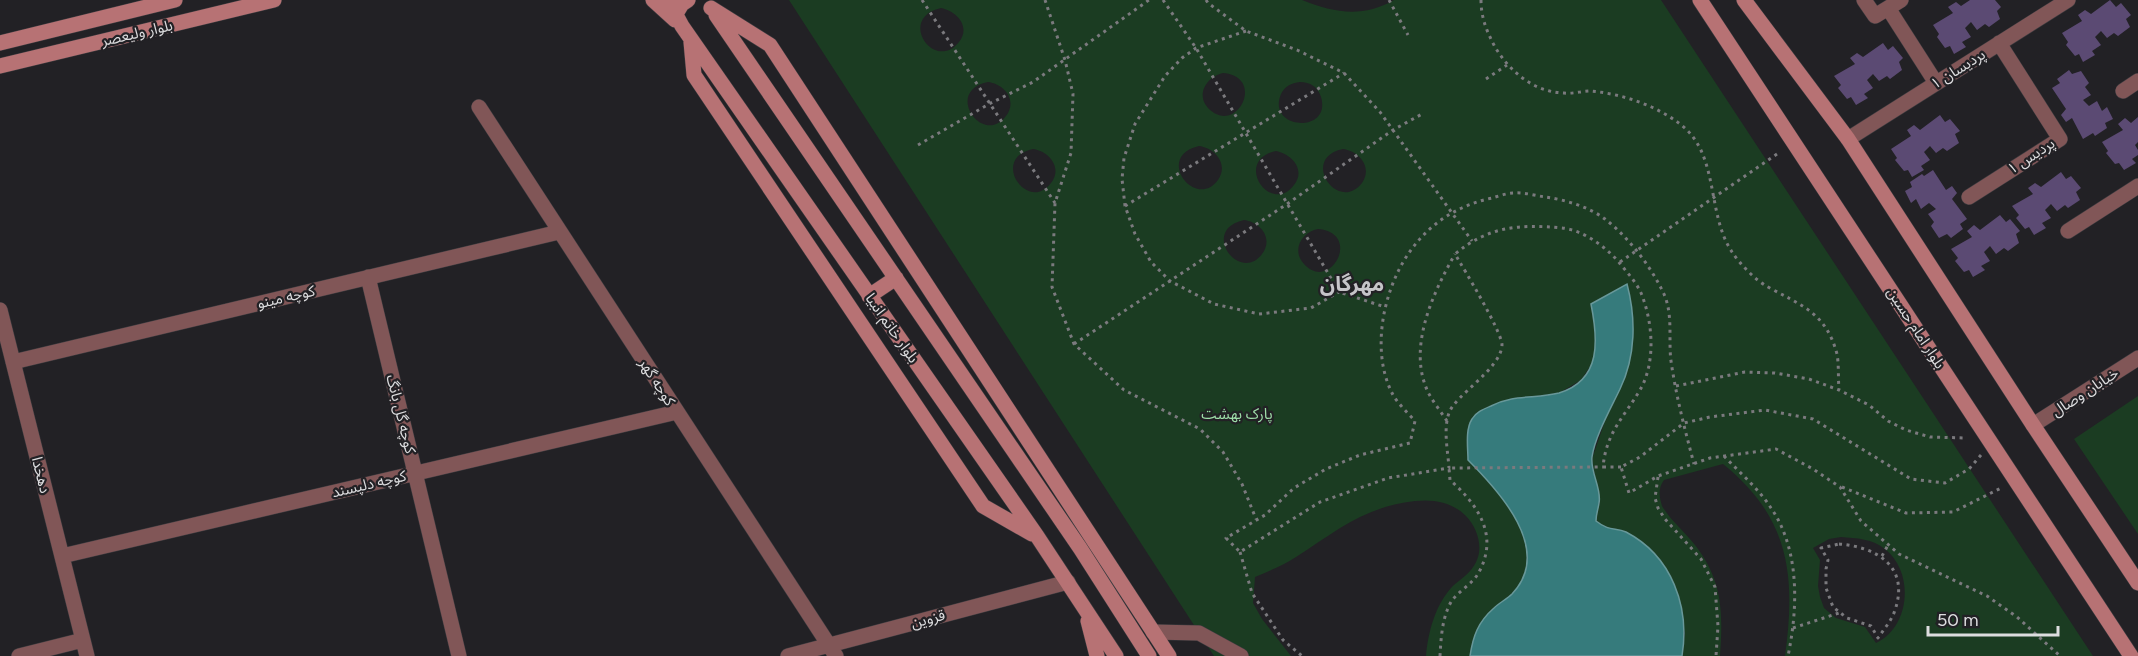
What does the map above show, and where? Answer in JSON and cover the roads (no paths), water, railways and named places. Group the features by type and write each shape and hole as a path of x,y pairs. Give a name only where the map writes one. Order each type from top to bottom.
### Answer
{"main road":[{"name":"بلوار ولیعصر","path":"0,44 175,0"},
{"name":"بلوار ولیعصر","path":"0,66 274,0"},
{"path":"653,0 683,26"},
{"name":"بلوار خاتم انبیا","path":"668,0 683,26 1037,536 1116,656"},
{"path":"688,0 682,4 683,26 694,75 983,506 1037,536"},
{"name":"بلوار امام حسین","path":"1700,0 2131,656"},
{"path":"1744,0 1848,139 2138,583"},
{"path":"709,4 770,45 1169,656"},
{"name":"بلوار خاتم انبیا","path":"709,4 1080,548 1149,656"},
{"path":"869,296 896,279"},
{"path":"1084,607 1097,656"}],"street":[{"path":"1864,0 1875,16 1894,4 1936,83"},
{"name":"پردیسان ۱","path":"1848,139 2062,1"},
{"name":"پردیس ۱","path":"1969,196 2060,139 1999,43"},
{"path":"2123,91 2138,81"},
{"name":"کوچه گهر","path":"479,107 832,651"},
{"path":"2068,231 2138,186"},
{"name":"کوچه مینو","path":"13,362 560,232"},
{"name":"کوچه گل بانگ","path":"368,277 459,656"},
{"name":"دهخدا","path":"0,310 87,656"},
{"name":"خیابان وصال","path":"2033,425 2138,358"},
{"name":"کوچه دلپسند","path":"62,556 677,412"},
{"name":"قزوین","path":"788,656 832,651 1068,582"},
{"path":"1153,632 1199,633 1241,656"},
{"path":"19,656 83,640"}],"water":[{"path":"1627,284 1633,323 1632,350 1625,376 1600,431 1592,457 1599,492 1596,521 1605,527 1626,532 1642,542 1666,569 1680,602 1684,638 1682,656 1470,656 1480,624 1488,613 1512,594 1523,577 1527,559 1525,540 1507,504 1468,460 1467,439 1470,423 1478,413 1500,402 1559,393 1573,387 1583,379 1594,357 1595,331 1591,304"}],"district":[{"name":"مهرگان","path":"1352,283"}],"park label":[{"name":"پارک بهشت","path":"1237,414"}]}
